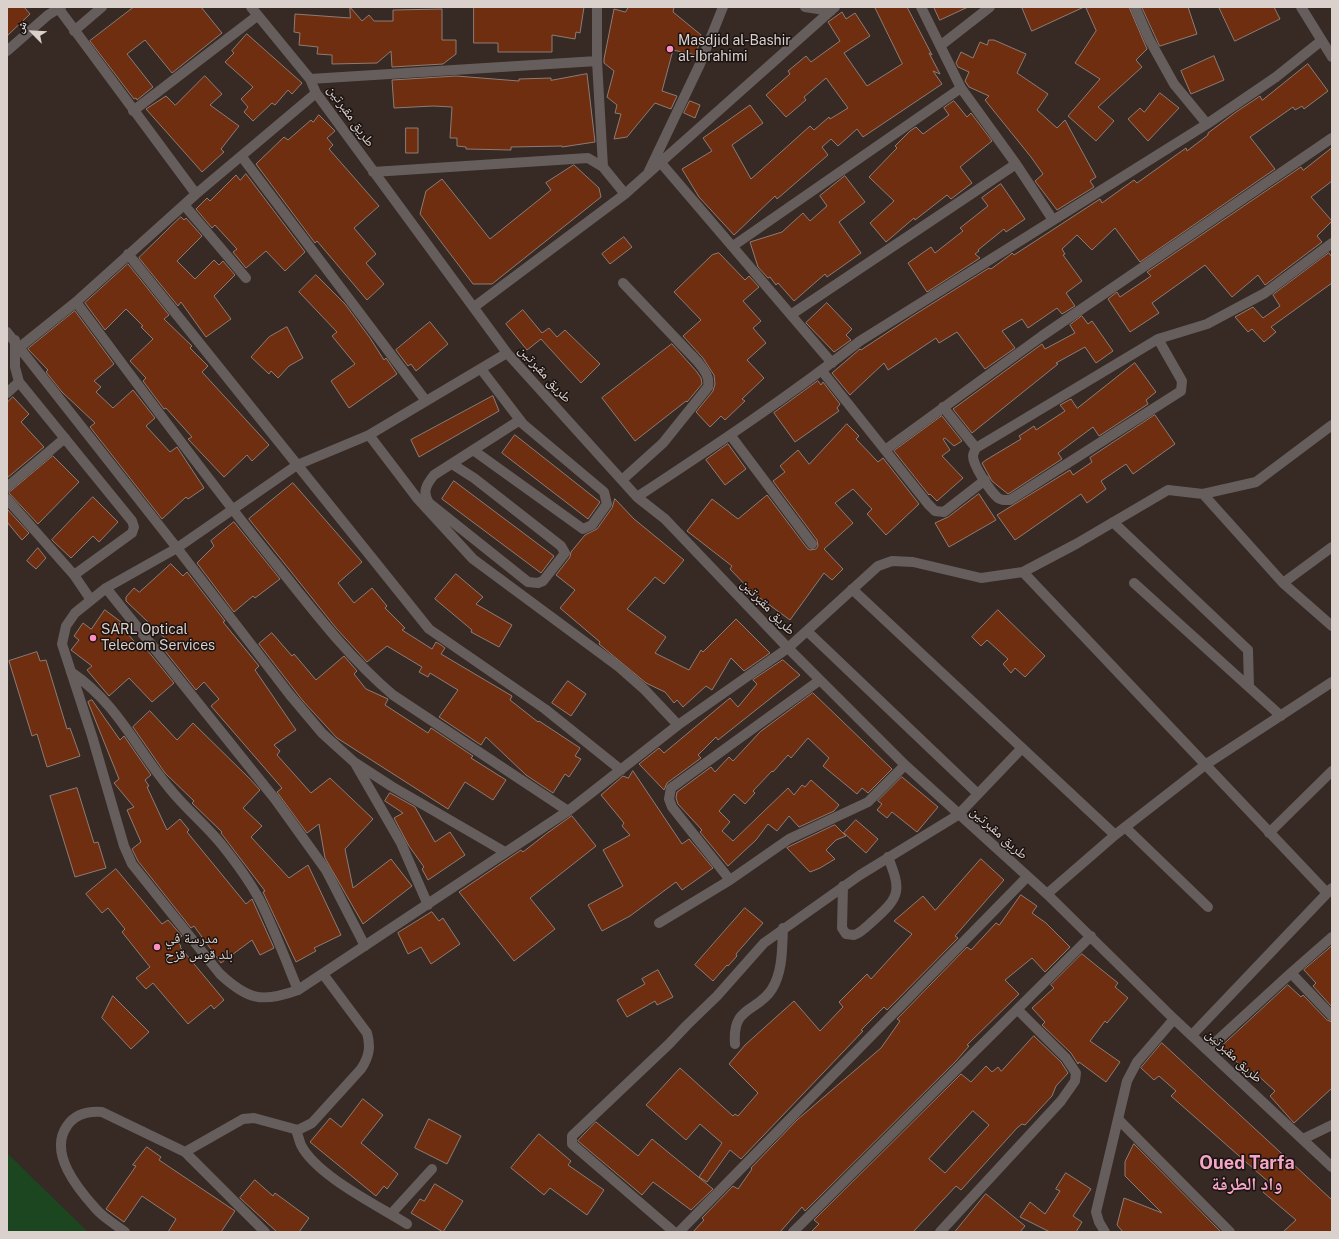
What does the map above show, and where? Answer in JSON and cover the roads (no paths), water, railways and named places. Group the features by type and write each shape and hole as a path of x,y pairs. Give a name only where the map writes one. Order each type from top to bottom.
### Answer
{"street":[{"path":"41,7 48,15"},
{"path":"74,31 102,7"},
{"path":"597,7 597,61 603,167"},
{"path":"647,175 700,64 724,7"},
{"path":"804,7 833,9"},
{"path":"920,7 961,88 1016,164 1053,220"},
{"path":"940,46 990,7"},
{"path":"1135,7 1149,39 1174,84 1207,124"},
{"path":"1301,7 1332,57"},
{"path":"7,50 48,15 60,8 74,31 196,194"},
{"path":"133,111 255,9"},
{"name":"طريق مقبرتين","path":"255,9 310,79 316,93 507,353 637,497 665,519 788,648 905,765 958,815 1047,894 1174,1019 1332,1167"},
{"path":"474,308 647,175 833,9"},
{"path":"637,497 731,436 822,371 860,341 1207,124 1276,77 1321,41"},
{"path":"310,79 597,61"},
{"path":"734,246 961,88"},
{"path":"74,575 132,533 134,527 132,521 19,382 15,367 18,343 76,302 196,194 242,157 316,93"},
{"path":"885,450 1042,336 1332,138"},
{"path":"242,157 426,401"},
{"path":"373,172 588,158 603,167 624,194"},
{"path":"661,163 734,246 832,363"},
{"path":"792,314 1016,164"},
{"path":"184,206 246,278"},
{"path":"1158,339 1182,381 1181,391 1010,500 1003,501 998,498 974,462 973,455 976,448 1158,339 1207,324 1265,293 1332,243"},
{"path":"128,254 429,629 545,709 621,770"},
{"path":"622,480 670,435 708,387 709,382 707,374 698,362 623,283"},
{"path":"76,302 233,510 345,649 368,674 392,696 568,811"},
{"path":"7,332 18,343 307,716 322,733 354,762 428,809 505,852"},
{"path":"507,353 369,435 297,465 178,548 106,588 75,613 66,626 62,644 92,736 124,846 132,864 141,878 220,974 233,987 247,994 263,999 281,996 298,990 568,811 678,725 788,648 878,566 892,561 913,562 981,578 1023,572 1076,544 1168,490 1203,494 1256,482 1332,425"},
{"path":"473,450 583,529 589,527 607,504 604,492 536,436 520,420 481,368"},
{"path":"822,371 928,504 936,510 944,512 985,480"},
{"path":"7,392 19,382"},
{"path":"943,407 976,448"},
{"path":"452,464 474,478 562,546 565,553 543,581 538,583 528,582 429,503 425,496 425,488 434,475 520,420"},
{"path":"369,435 418,498 473,559 619,667 645,690 678,725"},
{"path":"731,436 812,544"},
{"path":"7,487 65,438"},
{"path":"1203,494 1283,583 1332,626"},
{"path":"7,499 74,575 91,600"},
{"path":"1113,522 1248,650 1249,687"},
{"path":"1283,583 1332,547"},
{"path":"1023,572 1269,833 1330,891 1192,1036"},
{"path":"1134,583 1281,716"},
{"path":"106,588 276,799 326,870 365,946"},
{"path":"852,589 1115,835"},
{"path":"807,631 978,794"},
{"path":"71,672 89,685 104,699 125,725 170,789 222,844 265,910 298,990"},
{"path":"730,880 672,807 669,799 671,788 820,680"},
{"path":"1047,894 1115,835 1206,766 1332,682"},
{"path":"674,1232 572,1144 572,1136 717,996 764,943 843,886 958,815 1022,748"},
{"path":"354,762 401,843 428,905"},
{"path":"659,923 730,880 789,839 868,802 905,765"},
{"path":"1269,833 1332,771"},
{"path":"1125,827 1208,907"},
{"path":"843,886 842,928 846,934 854,935 887,908 894,899 897,883 888,857"},
{"path":"679,1232 1027,877"},
{"path":"735,1044 735,1026 741,1016 749,1008 761,1001 773,988 782,955 783,928"},
{"path":"792,1232 1018,1010 1091,936"},
{"path":"1207,1050 1332,937"},
{"path":"1291,973 1332,1016"},
{"path":"185,1152 242,1119 254,1118 296,1130 312,1123 361,1069 369,1052 367,1033 323,974"},
{"path":"940,1232 1061,1101 1075,1081 1076,1073 1066,1058 1018,1010"},
{"path":"1104,1232 1098,1222 1096,1212 1123,1096 1137,1062 1174,1019"},
{"path":"125,1232 97,1210 84,1194 65,1164 61,1153 60,1142 63,1131 70,1121 79,1115 90,1111 102,1112 185,1152 265,1232"},
{"path":"1118,1118 1230,1232"},
{"path":"1303,1139 1332,1125"},
{"path":"296,1130 301,1145 328,1175 407,1224"},
{"path":"391,1214 432,1169"}],"place":[{"name":"Masdjid al-Bashir al-Ibrahimi","path":"670,49"},
{"name":"SARL Optical Telecom Services","path":"93,638"},
{"name":"مدرسة في بلد قوس قزح","path":"157,947"}],"district":[{"name":"Oued Tarfa واد الطرفة","path":"1247,1173"}]}
